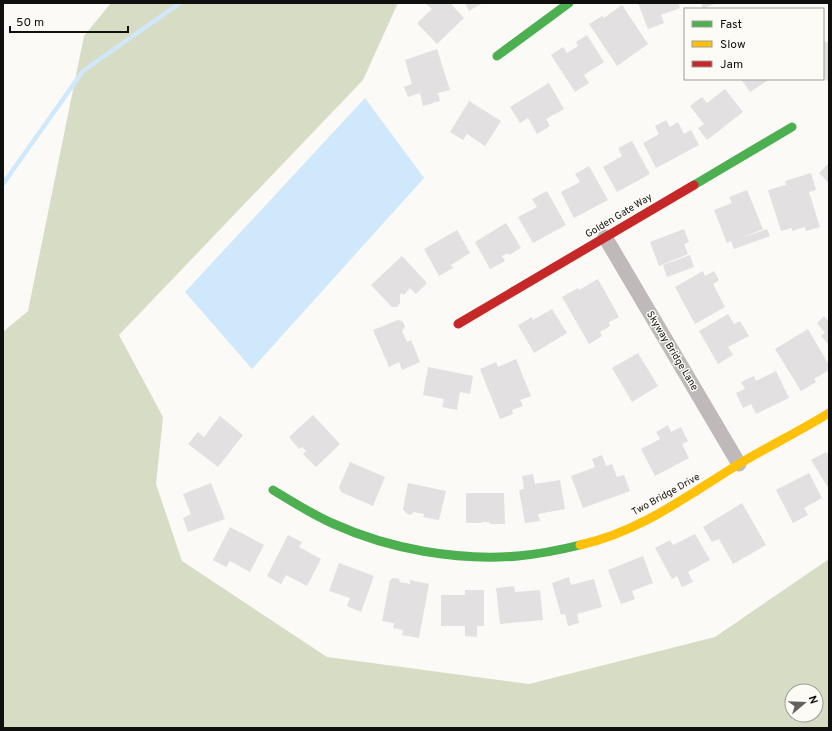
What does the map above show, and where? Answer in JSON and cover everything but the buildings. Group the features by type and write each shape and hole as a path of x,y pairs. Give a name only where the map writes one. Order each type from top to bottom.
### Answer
{"street":[{"path":"497,56 569,3"},
{"name":"Golden Gate Way","path":"458,324 792,127"},
{"name":"Skyway Bridge Lane","path":"605,237 740,464"},
{"name":"Two Bridge Drive","path":"273,490 318,517 341,528 390,545 441,555 467,557 519,556 570,548 595,541 644,522 667,510 740,464 829,412"}],"green space":[{"path":"111,3 399,3 363,80 119,335 163,417 156,484 182,561 327,657 529,684 715,637 829,559 829,728 3,728 3,332 28,311 84,36"}],"water":[{"path":"365,98 424,178 252,369 185,292"}],"waterway":[{"path":"3,184 83,71 180,3"}],"traffic: fast":[{"path":"497,56 569,3"},
{"path":"694,185 792,127"},
{"path":"273,490 318,517 355,533 377,540 424,551 447,555 495,557 534,554 580,545"}],"traffic: slow":[{"path":"580,545 602,539 643,522 682,500 750,457 829,413"}],"traffic: jam":[{"path":"458,324 694,185"}]}
